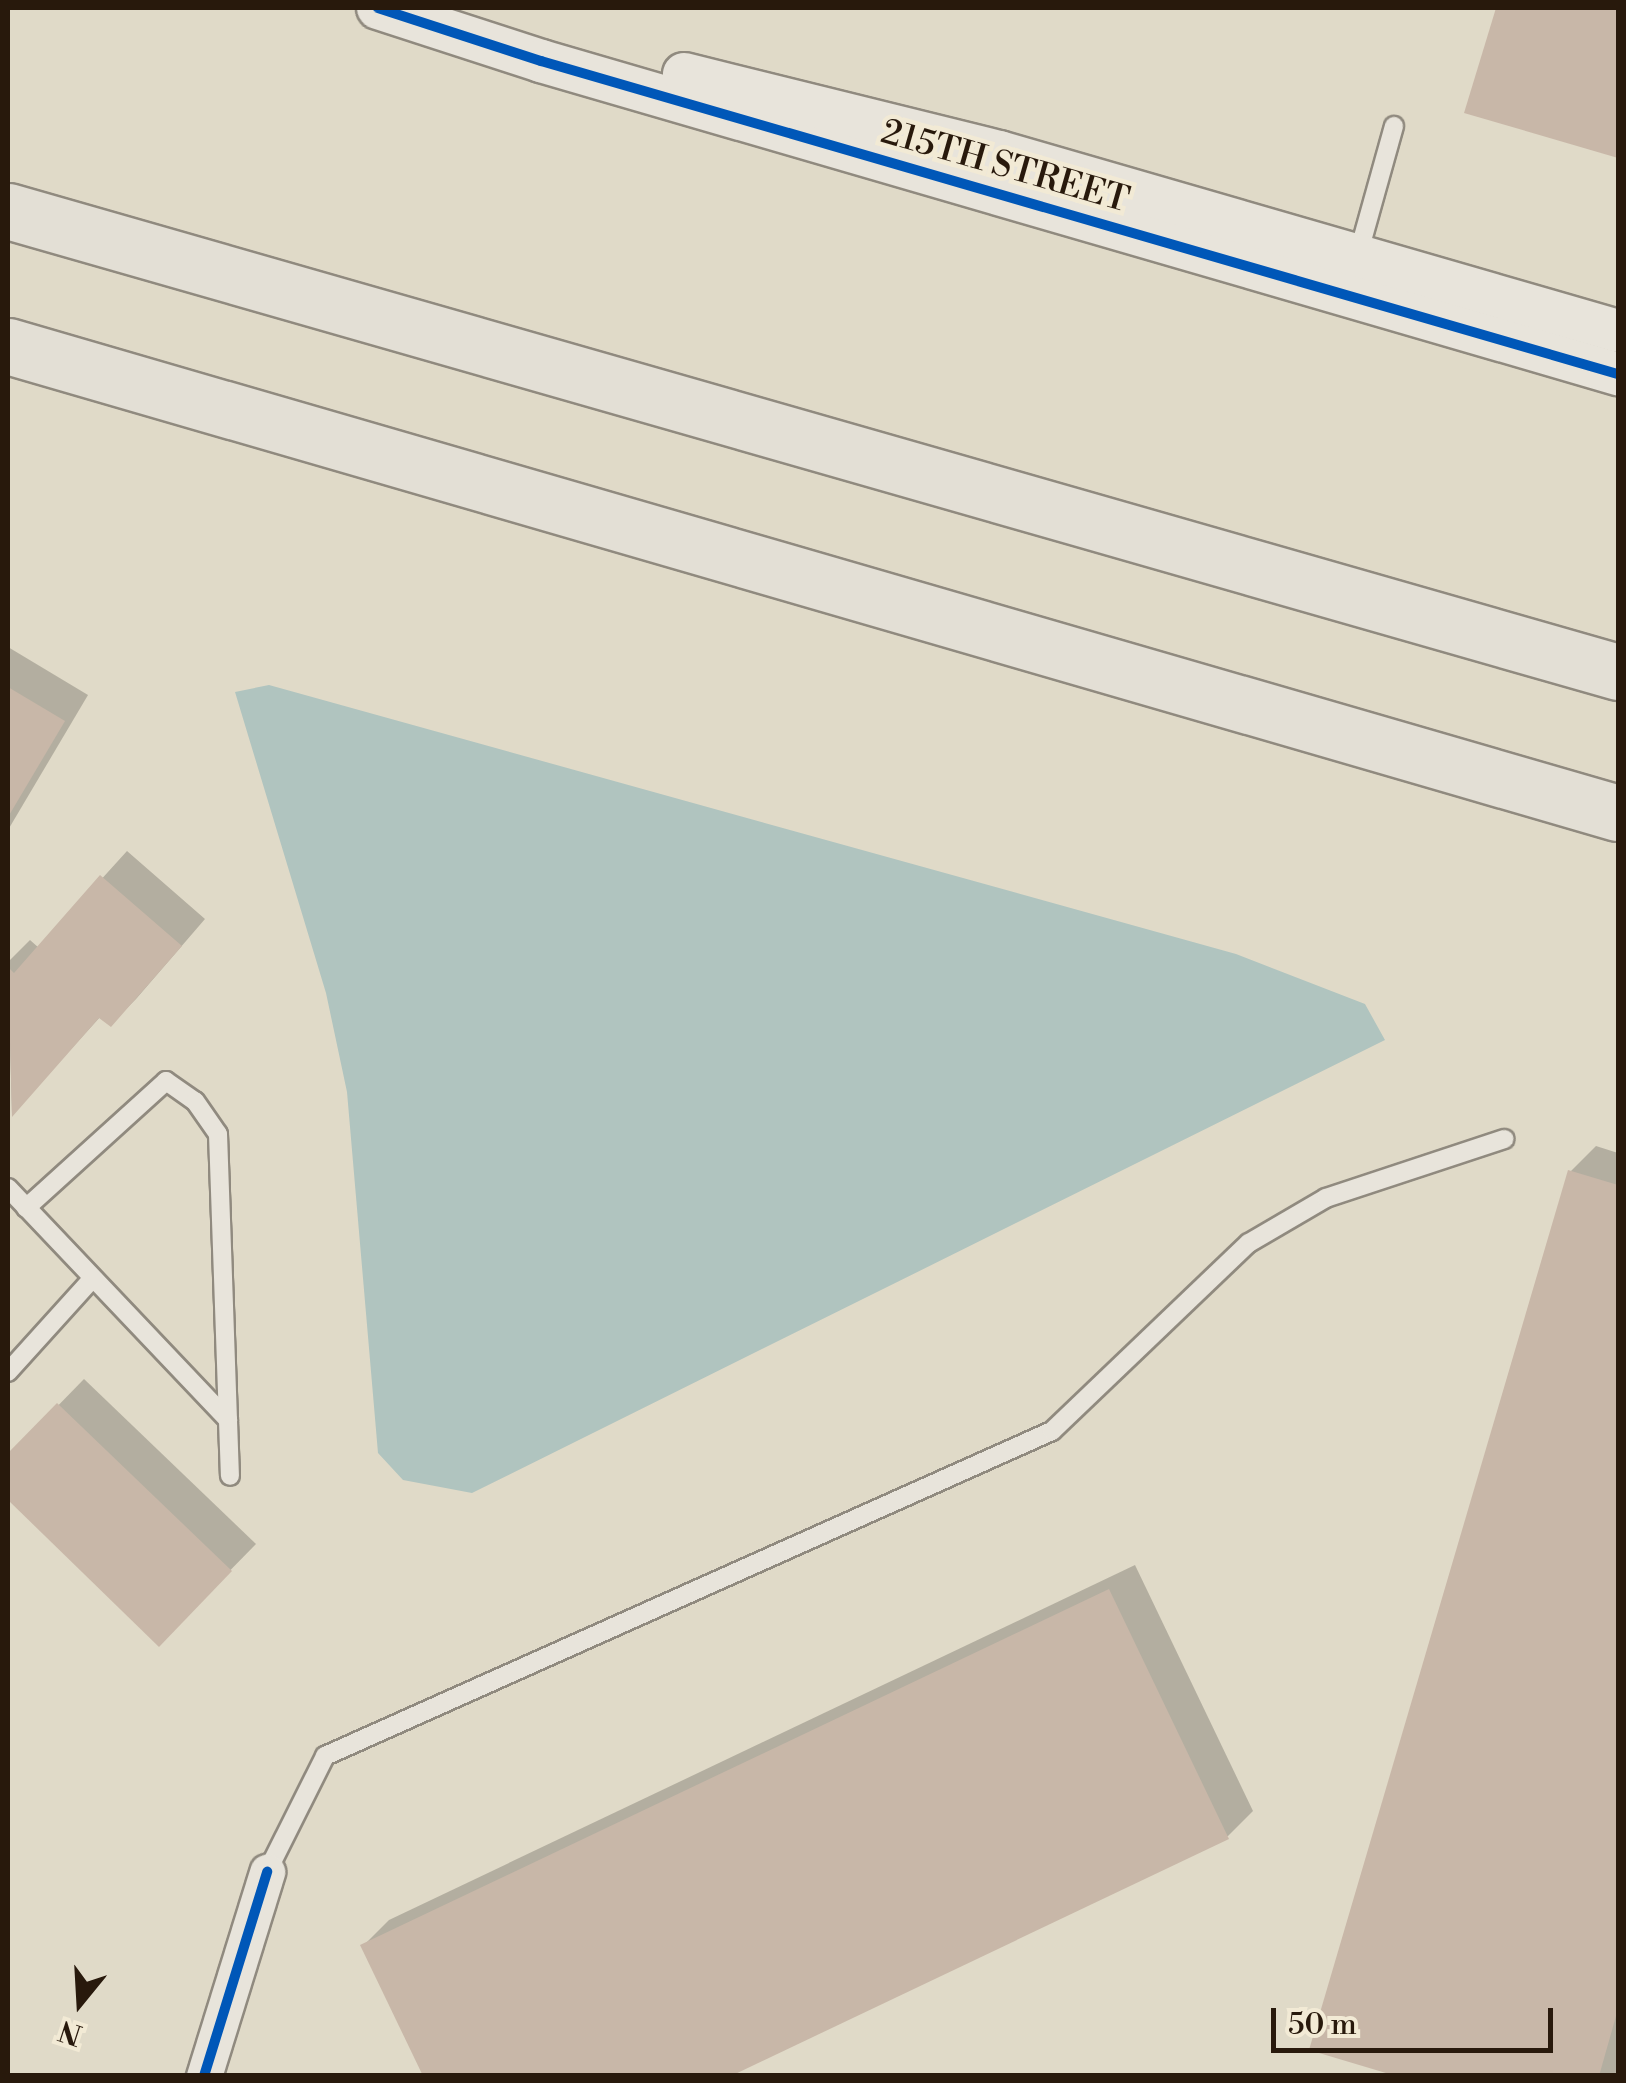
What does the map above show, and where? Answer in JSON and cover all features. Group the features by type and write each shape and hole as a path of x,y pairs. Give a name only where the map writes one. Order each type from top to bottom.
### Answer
{"highway":[{"path":"8,210 1618,672"},
{"path":"8,346 1618,813"}],"street":[{"name":"215TH STREET","path":"378,8 1352,276 1618,330"},
{"name":"215TH STREET","path":"394,8 999,152 1618,374"},
{"path":"204,2076 267,1872"}],"lane":[{"path":"1352,276 1394,126"},
{"path":"26,1208 166,1080 195,1100 218,1134 230,1476"},
{"path":"267,1872 325,1756 1052,1431 1249,1242 1326,1198 1504,1139"},
{"path":"8,1188 228,1420"},
{"path":"8,1372 92,1279"}],"shaded area":[{"path":"269,685 1236,954 1365,1004 1385,1040 472,1493 403,1480 378,1453 347,1092 326,993 235,692"}],"building":[{"path":"1496,8 1618,8 1618,158 1464,113"},
{"path":"8,687 65,721 8,817"},
{"path":"100,875 182,946 111,1027 99,1018 12,1117 8,967 14,973"},
{"path":"1568,1170 1618,1185 1618,2009 1599,2076 1396,2076 1309,2050"},
{"path":"57,1403 232,1571 159,1647 8,1500 8,1453"},
{"path":"1109,1589 1229,1839 731,2076 423,2076 360,1945"}],"cycle path":[{"path":"378,8 541,61 1618,374"},
{"path":"204,2076 267,1872"}]}
